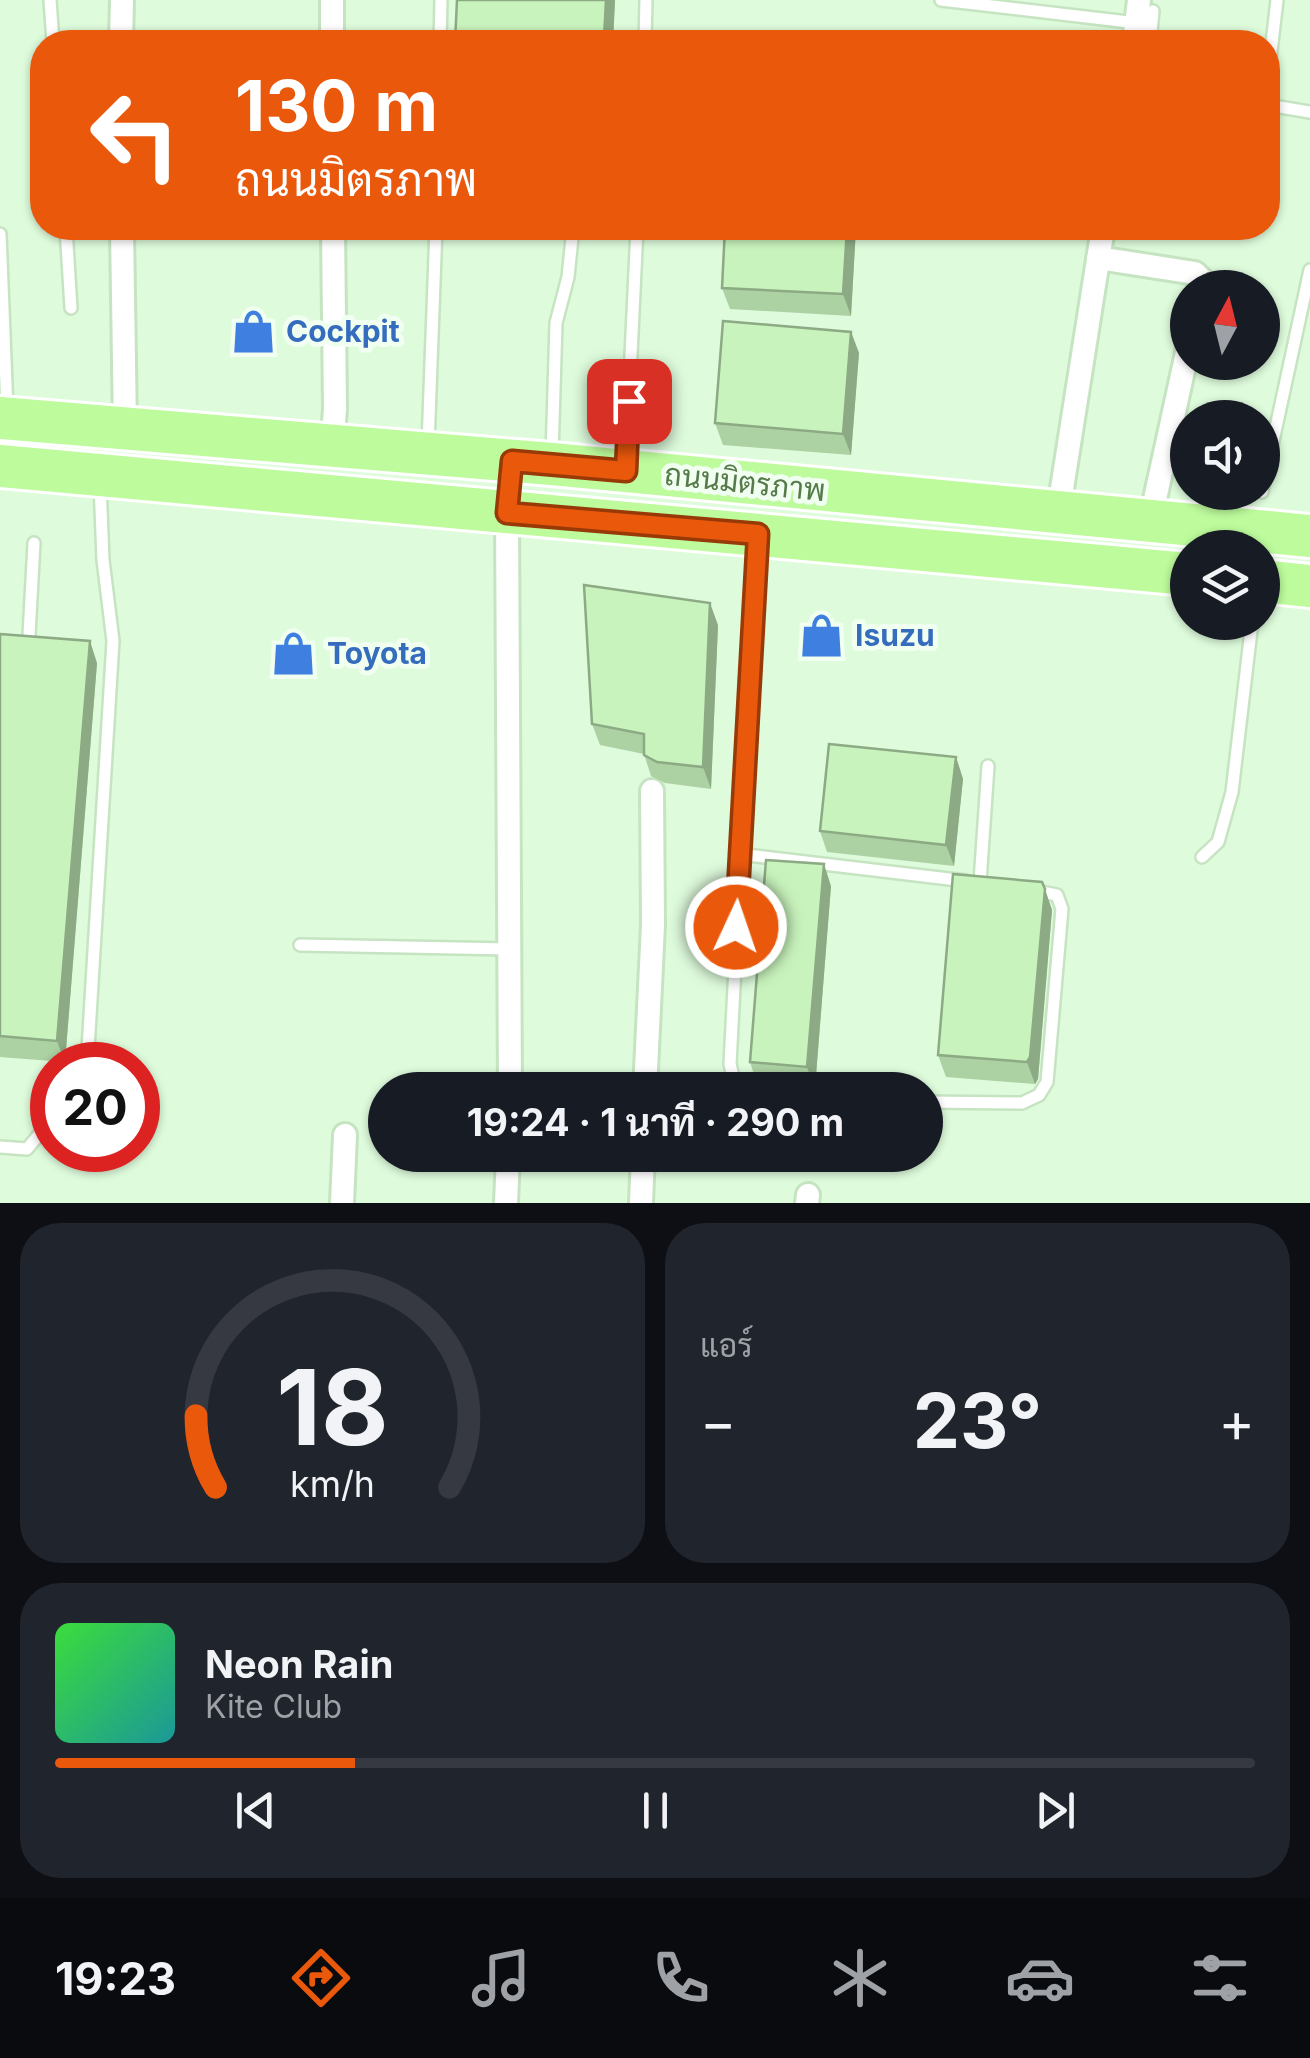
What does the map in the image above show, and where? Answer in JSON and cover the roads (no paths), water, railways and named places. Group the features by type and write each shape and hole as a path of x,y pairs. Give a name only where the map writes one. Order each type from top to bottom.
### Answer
{"highway":[{"name":"ถนนมิตรภาพ","path":"3,418 532,462 1150,522 1233,510"},
{"path":"507,513 532,462"},
{"name":"ถนนมิตรภาพ","path":"0,466 1170,572"},
{"name":"ถนนมิตรภาพ","path":"1268,510 1310,536"},
{"path":"1280,583 1310,586"}],"street":[{"path":"121,30 122,0"},
{"path":"332,0 332,30"},
{"path":"122,240 125,429"},
{"path":"332,240 332,446"},
{"path":"1058,514 1101,240"},
{"path":"1098,258 1176,270"},
{"path":"1150,522 1181,380"},
{"path":"507,513 510,1072"},
{"path":"646,1072 653,925 652,791"},
{"path":"342,1203 345,1134"},
{"path":"506,1203 507,1172"},
{"path":"641,1203 642,1172"}],"lane":[{"path":"50,0 52,30"},
{"path":"440,30 441,0"},
{"path":"645,30 646,0"},
{"path":"941,0 1143,24"},
{"path":"1273,30 1277,0"},
{"path":"1280,107 1310,112"},
{"path":"0,234 3,418"},
{"path":"67,240 70,308"},
{"path":"427,454 436,240"},
{"path":"532,462 572,240"},
{"path":"626,471 636,240"},
{"path":"1280,414 1310,270"},
{"path":"88,1042 112,641 103,560 100,474"},
{"path":"732,1072 739,854 758,534"},
{"path":"30,634 34,543"},
{"path":"1202,857 1218,842 1232,792 1250,640"},
{"path":"980,882 988,766"},
{"path":"739,854 999,885"},
{"path":"943,1102 1022,1103 1039,1095 1047,1082 1062,908 1056,896 1018,888"},
{"path":"300,945 509,949"},
{"path":"0,1148 27,1149 30,1145"}],"place":[{"name":"Cockpit","path":"253,331"},
{"name":"Isuzu","path":"822,635"},
{"name":"Toyota","path":"294,653"}]}
